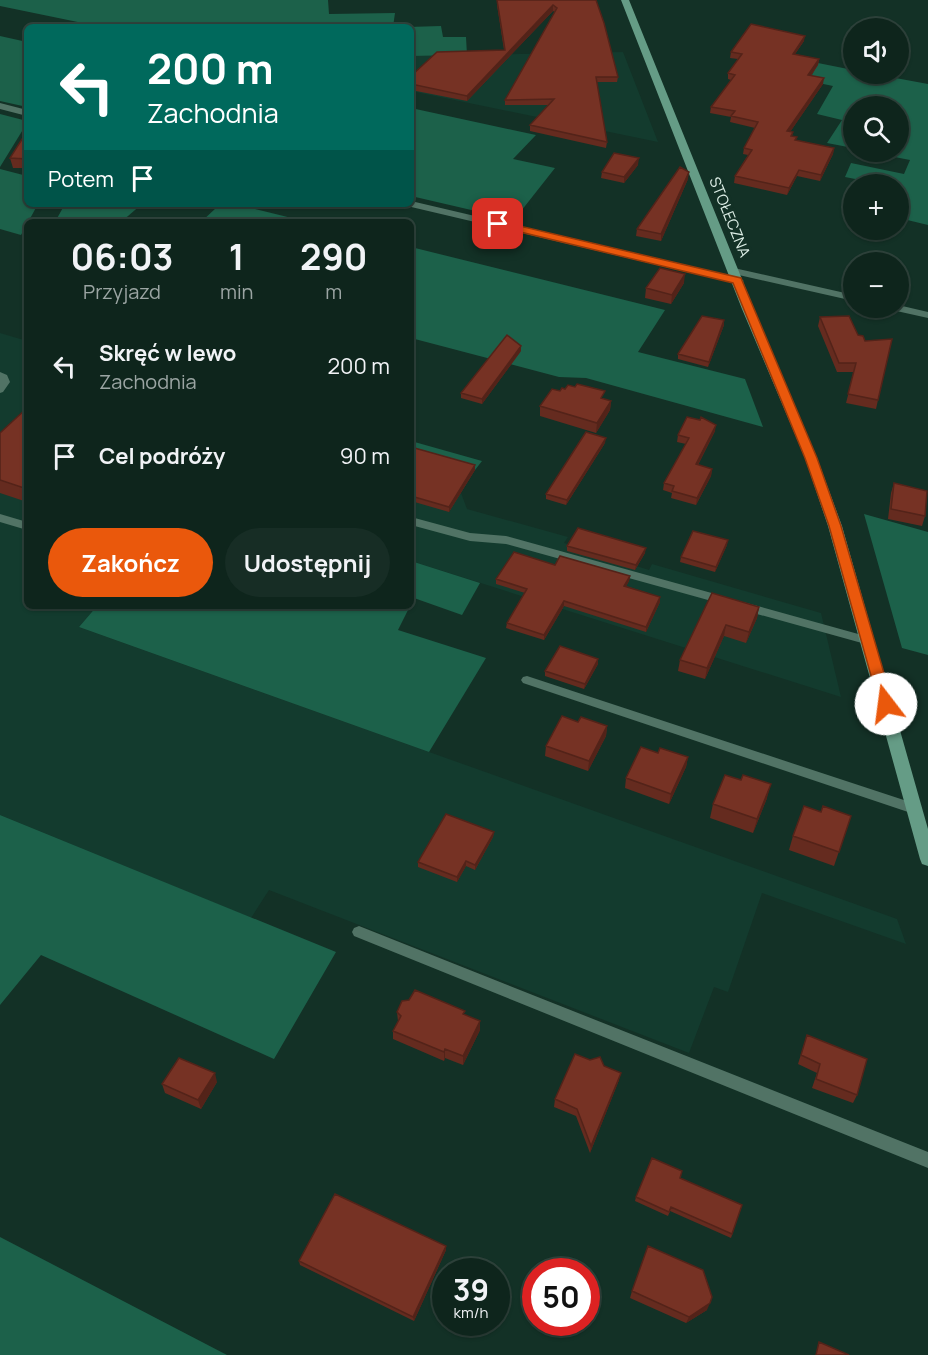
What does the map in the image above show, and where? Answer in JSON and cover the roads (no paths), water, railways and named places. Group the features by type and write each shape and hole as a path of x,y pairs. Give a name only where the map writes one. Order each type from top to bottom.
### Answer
{"main road":[{"name":"STOŁECZNA","path":"625,0 811,458 835,526 928,859"}],"street":[{"path":"0,106 24,112"},
{"path":"414,205 736,276 843,296"},
{"path":"909,311 928,315"}],"lane":[{"path":"0,375 4,377 5,382 0,390"},
{"path":"0,518 24,525"},
{"path":"414,522 470,537 506,540 868,641"},
{"path":"527,680 914,809"},
{"path":"359,932 928,1160"}]}
